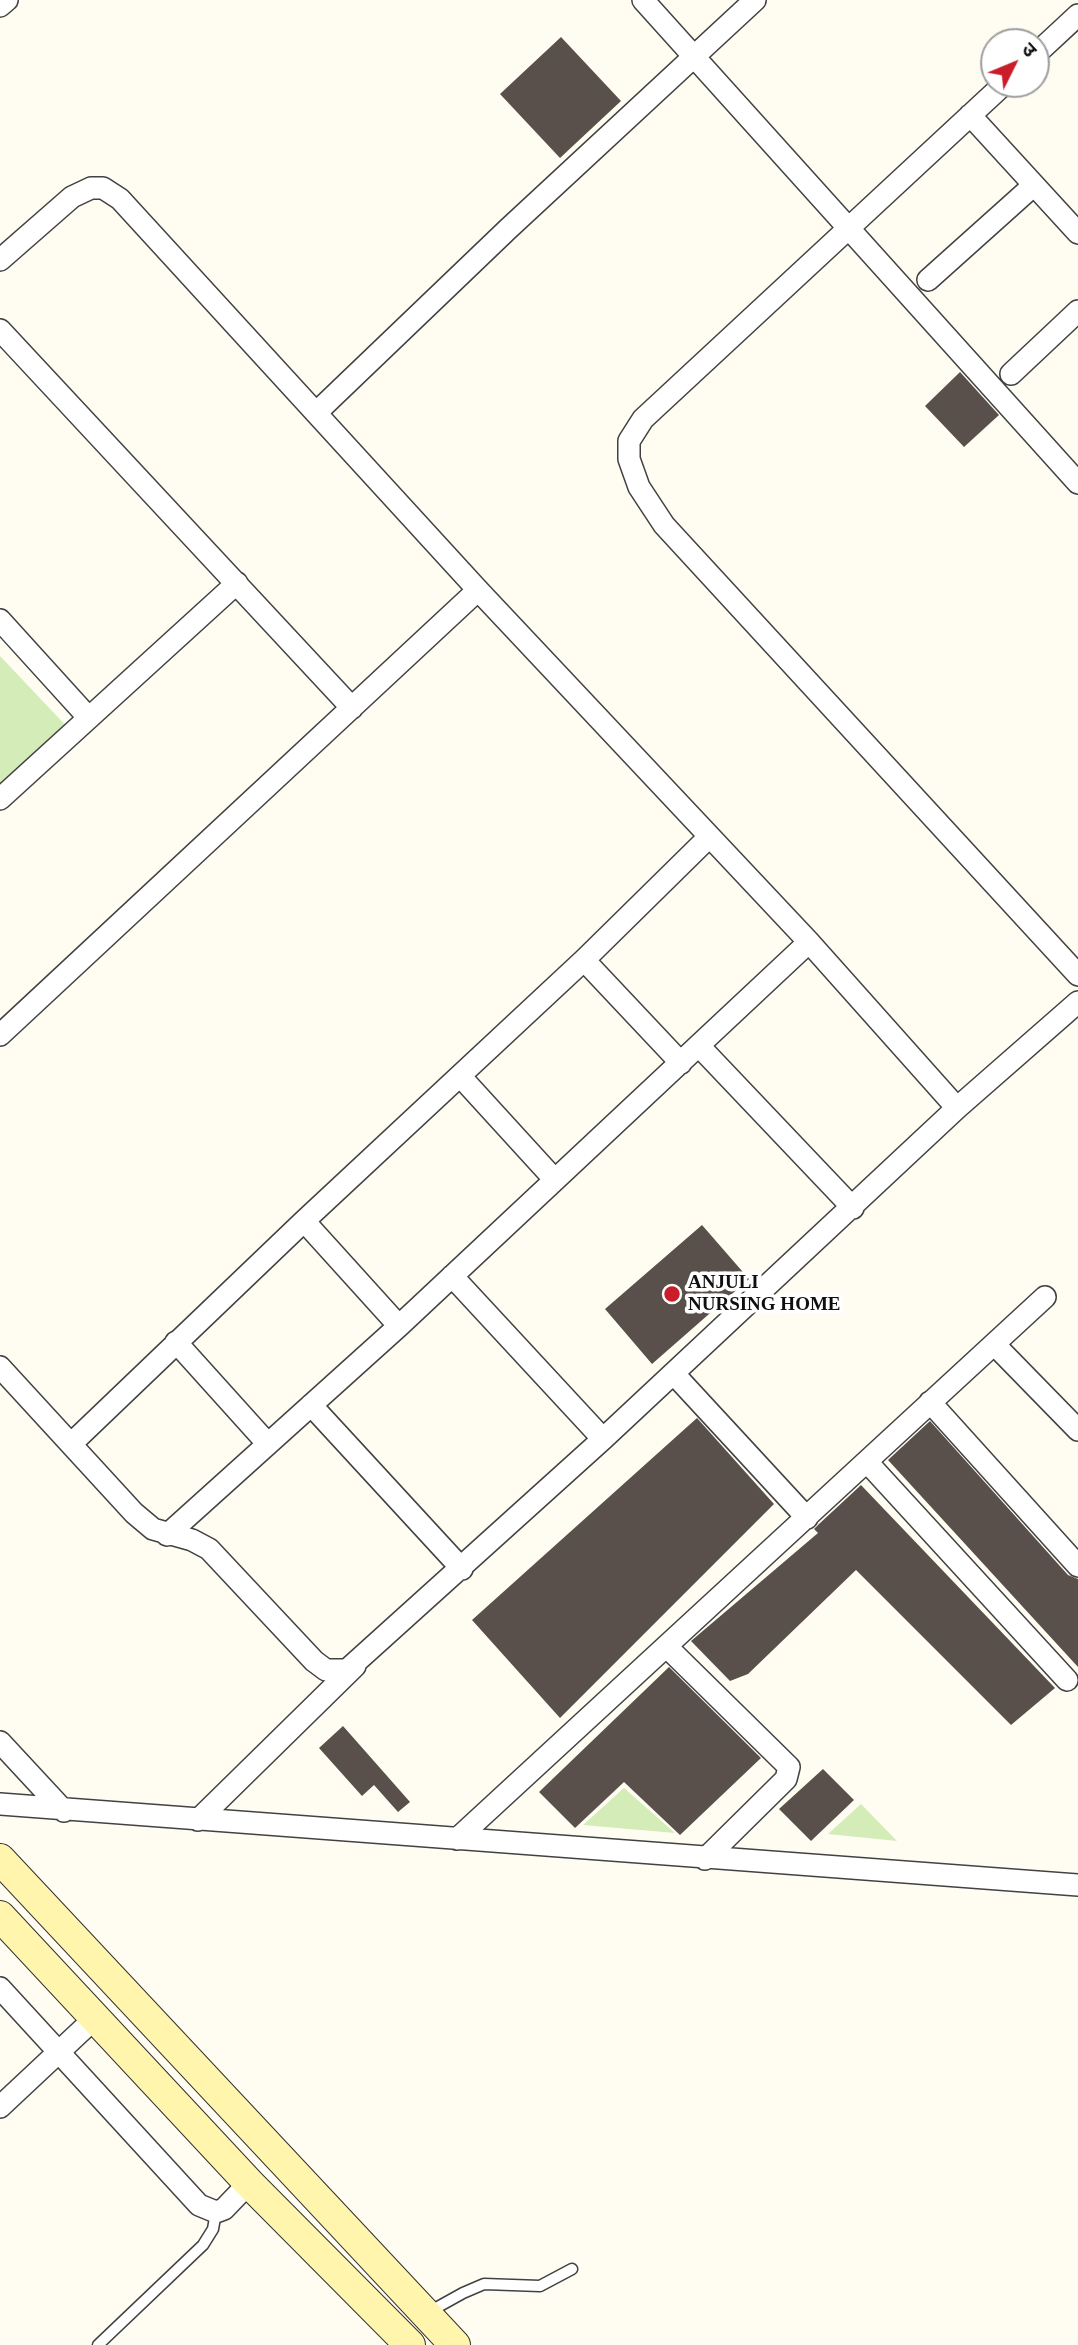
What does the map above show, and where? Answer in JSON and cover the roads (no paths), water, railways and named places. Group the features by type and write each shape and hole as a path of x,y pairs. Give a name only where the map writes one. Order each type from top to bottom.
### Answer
{"street":[{"path":"0,6 7,0"},
{"path":"643,0 1078,483"},
{"path":"317,412 508,229 755,0"},
{"path":"1050,41 1078,15"},
{"path":"989,98 643,419 629,441 629,459 639,487 664,525 1078,975"},
{"path":"970,115 1078,233"},
{"path":"928,280 1034,185"},
{"path":"0,260 72,197 91,188 103,188 120,199 478,590 809,942 957,1108"},
{"path":"1011,374 1078,311"},
{"path":"0,330 352,708"},
{"path":"0,799 237,583"},
{"path":"0,1035 478,590"},
{"path":"0,620 88,717"},
{"path":"71,1444 304,1220 584,960 709,837"},
{"path":"167,1535 398,1326 700,1047 809,942"},
{"path":"584,960 681,1063"},
{"path":"0,1367 125,1505 152,1528 167,1535 192,1540 209,1549 314,1661 326,1670 347,1670 462,1569 674,1374 957,1108 1078,1002"},
{"path":"700,1047 853,1208"},
{"path":"461,1077 555,1180"},
{"path":"304,1220 398,1326"},
{"path":"452,1276 603,1439"},
{"path":"457,1839 1045,1297"},
{"path":"176,1342 267,1443"},
{"path":"994,1344 1078,1430"},
{"path":"674,1374 807,1518"},
{"path":"930,1402 1078,1566"},
{"path":"311,1405 462,1569"},
{"path":"867,1463 1067,1680"},
{"path":"198,1820 384,1638"},
{"path":"667,1647 789,1767 786,1779 705,1859"},
{"path":"0,1742 64,1811"},
{"path":"0,1804 64,1811 1078,1885"},
{"path":"0,1859 455,2345"},
{"path":"0,1916 249,2183 410,2345"},
{"path":"0,1988 199,2205 216,2211 224,2209 249,2183"},
{"path":"0,2108 95,2018"}],"lane":[{"path":"98,2345 202,2245 213,2229 216,2211"},
{"path":"425,2315 463,2292 484,2284 540,2286 572,2269"}],"place":[{"name":"ANJULI NURSING HOME","path":"672,1294"}]}
